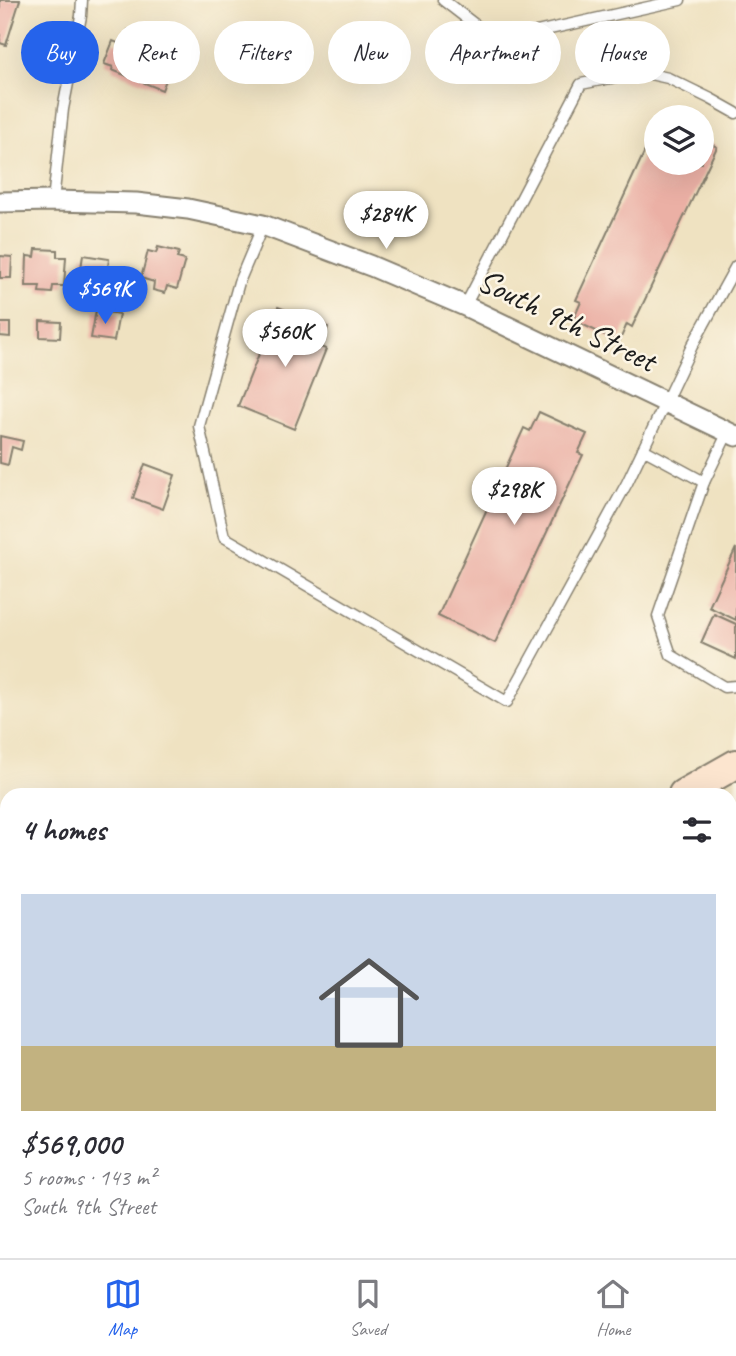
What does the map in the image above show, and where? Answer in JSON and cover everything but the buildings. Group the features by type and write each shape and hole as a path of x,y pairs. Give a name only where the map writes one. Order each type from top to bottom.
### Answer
{"main road":[{"path":"694,788 736,764"}],"street":[{"name":"South 9th Street","path":"0,202 149,204 188,209 263,225 371,266 465,306 732,434"}],"lane":[{"path":"53,201 63,109 82,0"},
{"path":"443,0 496,41 680,0"},
{"path":"465,306 581,84 641,72 668,78 736,113"},
{"path":"263,225 239,282 199,426 224,537 507,702 627,483 692,346 736,267"},
{"path":"732,434 704,482 658,616 671,655 724,687 736,686"},
{"path":"643,449 704,482"}]}
